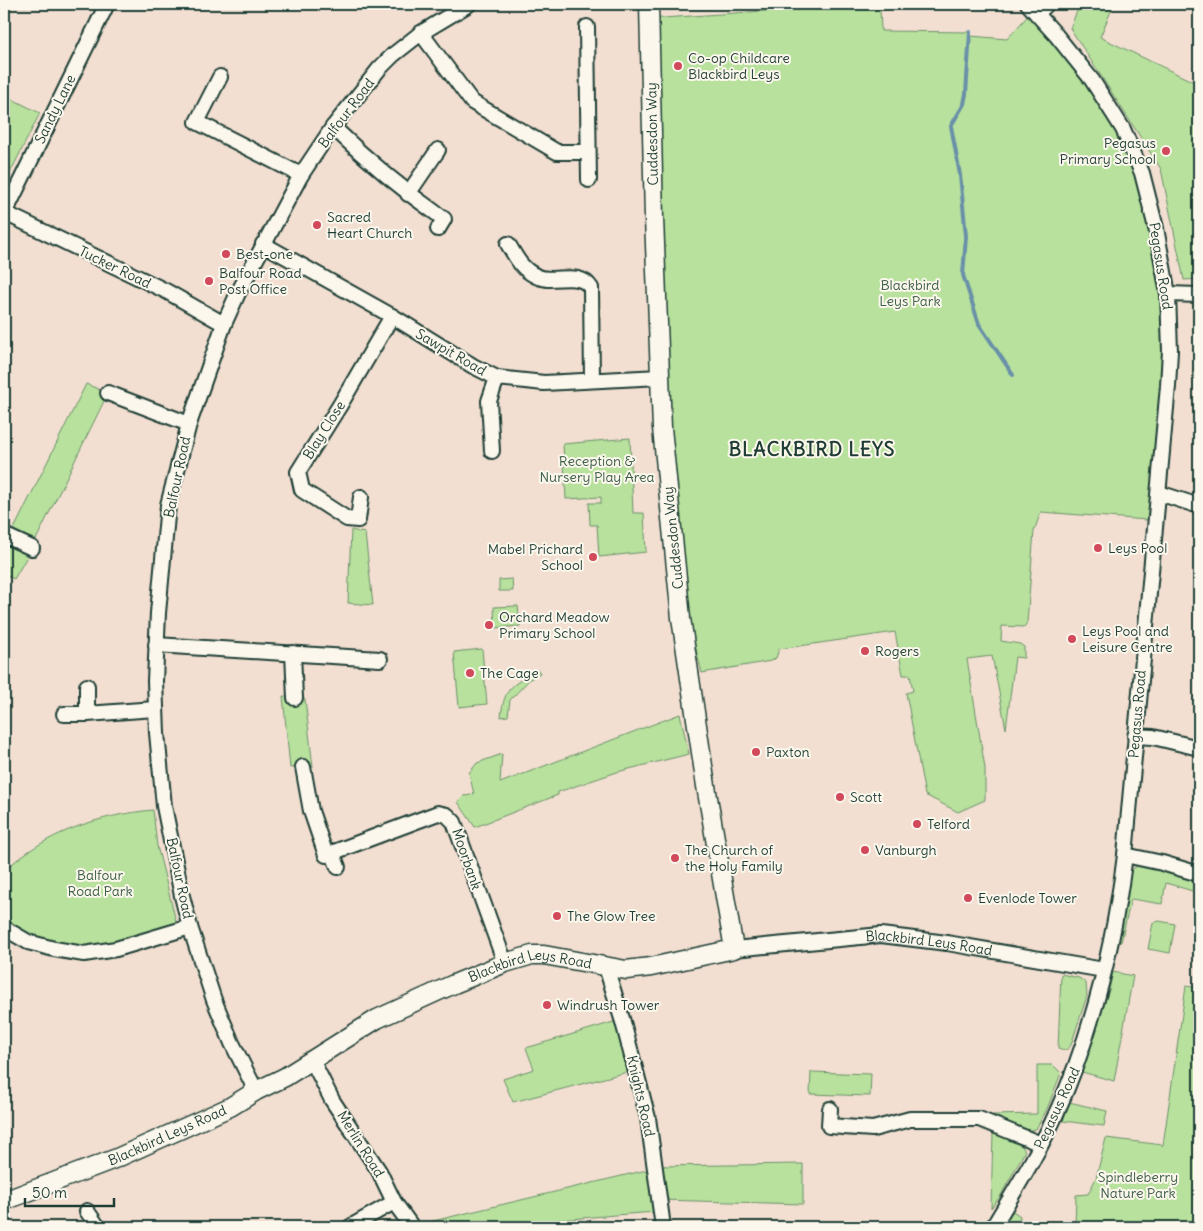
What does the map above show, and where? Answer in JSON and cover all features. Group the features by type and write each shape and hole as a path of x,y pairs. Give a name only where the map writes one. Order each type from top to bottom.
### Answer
{"street":[{"name":"Sandy Lane","path":"4,214 107,4"},
{"name":"Balfour Road","path":"256,1091 232,1043 214,1000 190,927 164,806 156,709 156,645 168,505 189,424 224,324 263,244 301,175 333,127 379,69 393,55 421,33 469,4"},
{"name":"Cuddesdon Way","path":"649,4 654,218 662,428 681,618 706,786 734,949"},
{"name":"Pegasus Road","path":"993,1227 1041,1144 1080,1058 1104,970 1119,900 1125,855 1170,351 1168,294 1156,228 1142,174 1123,129 1092,80 1056,35 1037,7"},
{"path":"587,27 589,180"},
{"path":"421,33 472,102 558,152 588,152"},
{"path":"220,77 196,122 301,175"},
{"path":"333,127 408,194 444,219 438,229"},
{"path":"408,194 438,150"},
{"name":"Tucker Road","path":"4,214 166,291 224,324"},
{"name":"Sawpit Road","path":"263,244 392,316 473,366 497,378 544,383 660,377"},
{"path":"508,244 521,266 537,277 579,279 587,283 591,288 592,380"},
{"path":"1168,294 1199,295"},
{"name":"Blay Close","path":"361,497 358,526 302,490 298,472 392,316"},
{"path":"492,451 489,401 497,378"},
{"path":"108,393 189,424"},
{"path":"1158,492 1199,506"},
{"path":"4,534 32,548"},
{"path":"156,645 380,659"},
{"path":"293,653 295,698"},
{"path":"87,686 87,714"},
{"path":"64,714 156,709"},
{"path":"1136,736 1153,737 1199,748"},
{"path":"303,767 311,811 326,855 333,854 338,867"},
{"name":"Moorbank","path":"333,854 438,813 447,815 454,822 505,964"},
{"path":"1125,855 1199,874"},
{"path":"4,928 28,942 54,950 84,954 116,950 190,927"},
{"name":"Blackbird Leys Road","path":"4,1202 145,1146 230,1107 256,1091 285,1077 378,1019 454,984 532,955 580,960 626,970 650,967 734,949 881,935 947,943 1104,970"},
{"name":"Knights Road","path":"606,967 623,1022 648,1118 663,1227"},
{"name":"Merlin Road","path":"312,1060 332,1100 379,1171 394,1202 412,1227"},
{"path":"830,1108 829,1126 873,1129 910,1119 979,1119 1041,1144"},
{"path":"350,1227 394,1202"},
{"path":"87,1211 98,1227"}],"green space":[{"path":"1080,4 1114,4 1100,37 1199,83 1199,279 1184,280 1161,169 1070,28"},
{"name":"Blackbird Leys Park","path":"806,8 880,8 881,31 970,32 970,36 1007,39 1033,10 1092,80 1142,173 1168,294 1159,493 1147,520 1041,512 1034,531 1027,623 1024,627 1002,626 1001,641 1020,644 1024,647 1024,658 1015,657 1006,729 992,656 967,659 985,768 985,800 958,812 925,795 906,693 913,691 910,675 903,675 895,632 779,649 776,658 771,661 702,673 687,615 662,428 649,19"},
{"path":"4,95 40,113 4,185"},
{"path":"86,384 108,393 32,548 14,579 4,574 4,535 10,537"},
{"name":"Reception & Nursery Play Area","path":"630,438 633,513 644,513 646,552 599,557 597,525 590,525 589,503 601,503 601,497 566,499 563,444"},
{"path":"351,530 365,533 373,605 348,603"},
{"path":"512,579 513,591 499,591 499,580"},
{"path":"518,606 520,626 495,628 494,607"},
{"name":"The Cage","path":"482,649 487,704 459,707 454,652"},
{"path":"538,670 540,673 530,679 510,700 508,716 501,717 507,692 516,683"},
{"path":"283,696 305,699 313,767 290,768"},
{"path":"680,714 689,754 617,772 558,792 558,795 475,827 458,802 465,795 474,794 469,773 477,763 502,754 500,783"},
{"name":"Balfour Road Park","path":"153,810 157,846 177,925 112,943 77,948 27,935 4,919 4,871 20,858 54,836 73,828 113,816"},
{"path":"1140,864 1199,880 1199,893 1166,883 1162,904 1131,899 1121,942 1116,941 1128,872"},
{"path":"1159,921 1175,924 1170,953 1148,949 1153,923"},
{"path":"1113,972 1133,976 1114,1081 1082,1072 1109,990"},
{"path":"1061,974 1079,978 1086,983 1087,996 1071,1045 1064,1050 1058,1049"},
{"name":"Spindleberry Nature Park","path":"1186,986 1199,988 1199,1227 1075,1227 1076,1195 1088,1194 1096,1178 1106,1138 1163,1145"},
{"path":"617,1021 631,1071 513,1102 503,1079 534,1069 526,1048"},
{"path":"1037,1065 1053,1065 1061,1073 1047,1109 1036,1129 1027,1131 993,1115 1037,1114"},
{"path":"811,1072 871,1074 870,1096 810,1094"},
{"path":"1069,1102 1107,1111 1104,1126 1063,1121"},
{"path":"993,1132 1022,1146 1025,1151 1000,1197 991,1208"},
{"path":"803,1164 803,1204 660,1200 656,1166"},
{"path":"655,1168 660,1212 471,1227 408,1227"},
{"path":"1013,1211 1020,1216 1019,1227 1002,1227"}],"waterway":[{"path":"970,32 964,104 951,126 960,175 966,236 963,275 979,324 1013,375"}],"place":[{"name":"Co-op Childcare Blackbird Leys","path":"678,66"},
{"name":"Pegasus Primary School","path":"1166,151"},
{"name":"Sacred Heart Church","path":"317,225"},
{"name":"Best-one","path":"226,254"},
{"name":"Balfour Road Post Office","path":"209,281"},
{"name":"Leys Pool","path":"1098,548"},
{"name":"Mabel Prichard School","path":"593,557"},
{"name":"Orchard Meadow Primary School","path":"489,625"},
{"name":"Leys Pool and Leisure Centre","path":"1072,639"},
{"name":"Rogers","path":"865,651"},
{"name":"The Cage","path":"470,673"},
{"name":"Paxton","path":"756,752"},
{"name":"Scott","path":"840,797"},
{"name":"Telford","path":"917,824"},
{"name":"Vanburgh","path":"865,850"},
{"name":"The Church of the Holy Family","path":"675,858"},
{"name":"Evenlode Tower","path":"968,898"},
{"name":"The Glow Tree","path":"557,916"},
{"name":"Windrush Tower","path":"547,1005"}],"district":[{"name":"BLACKBIRD LEYS","path":"812,449"}]}
